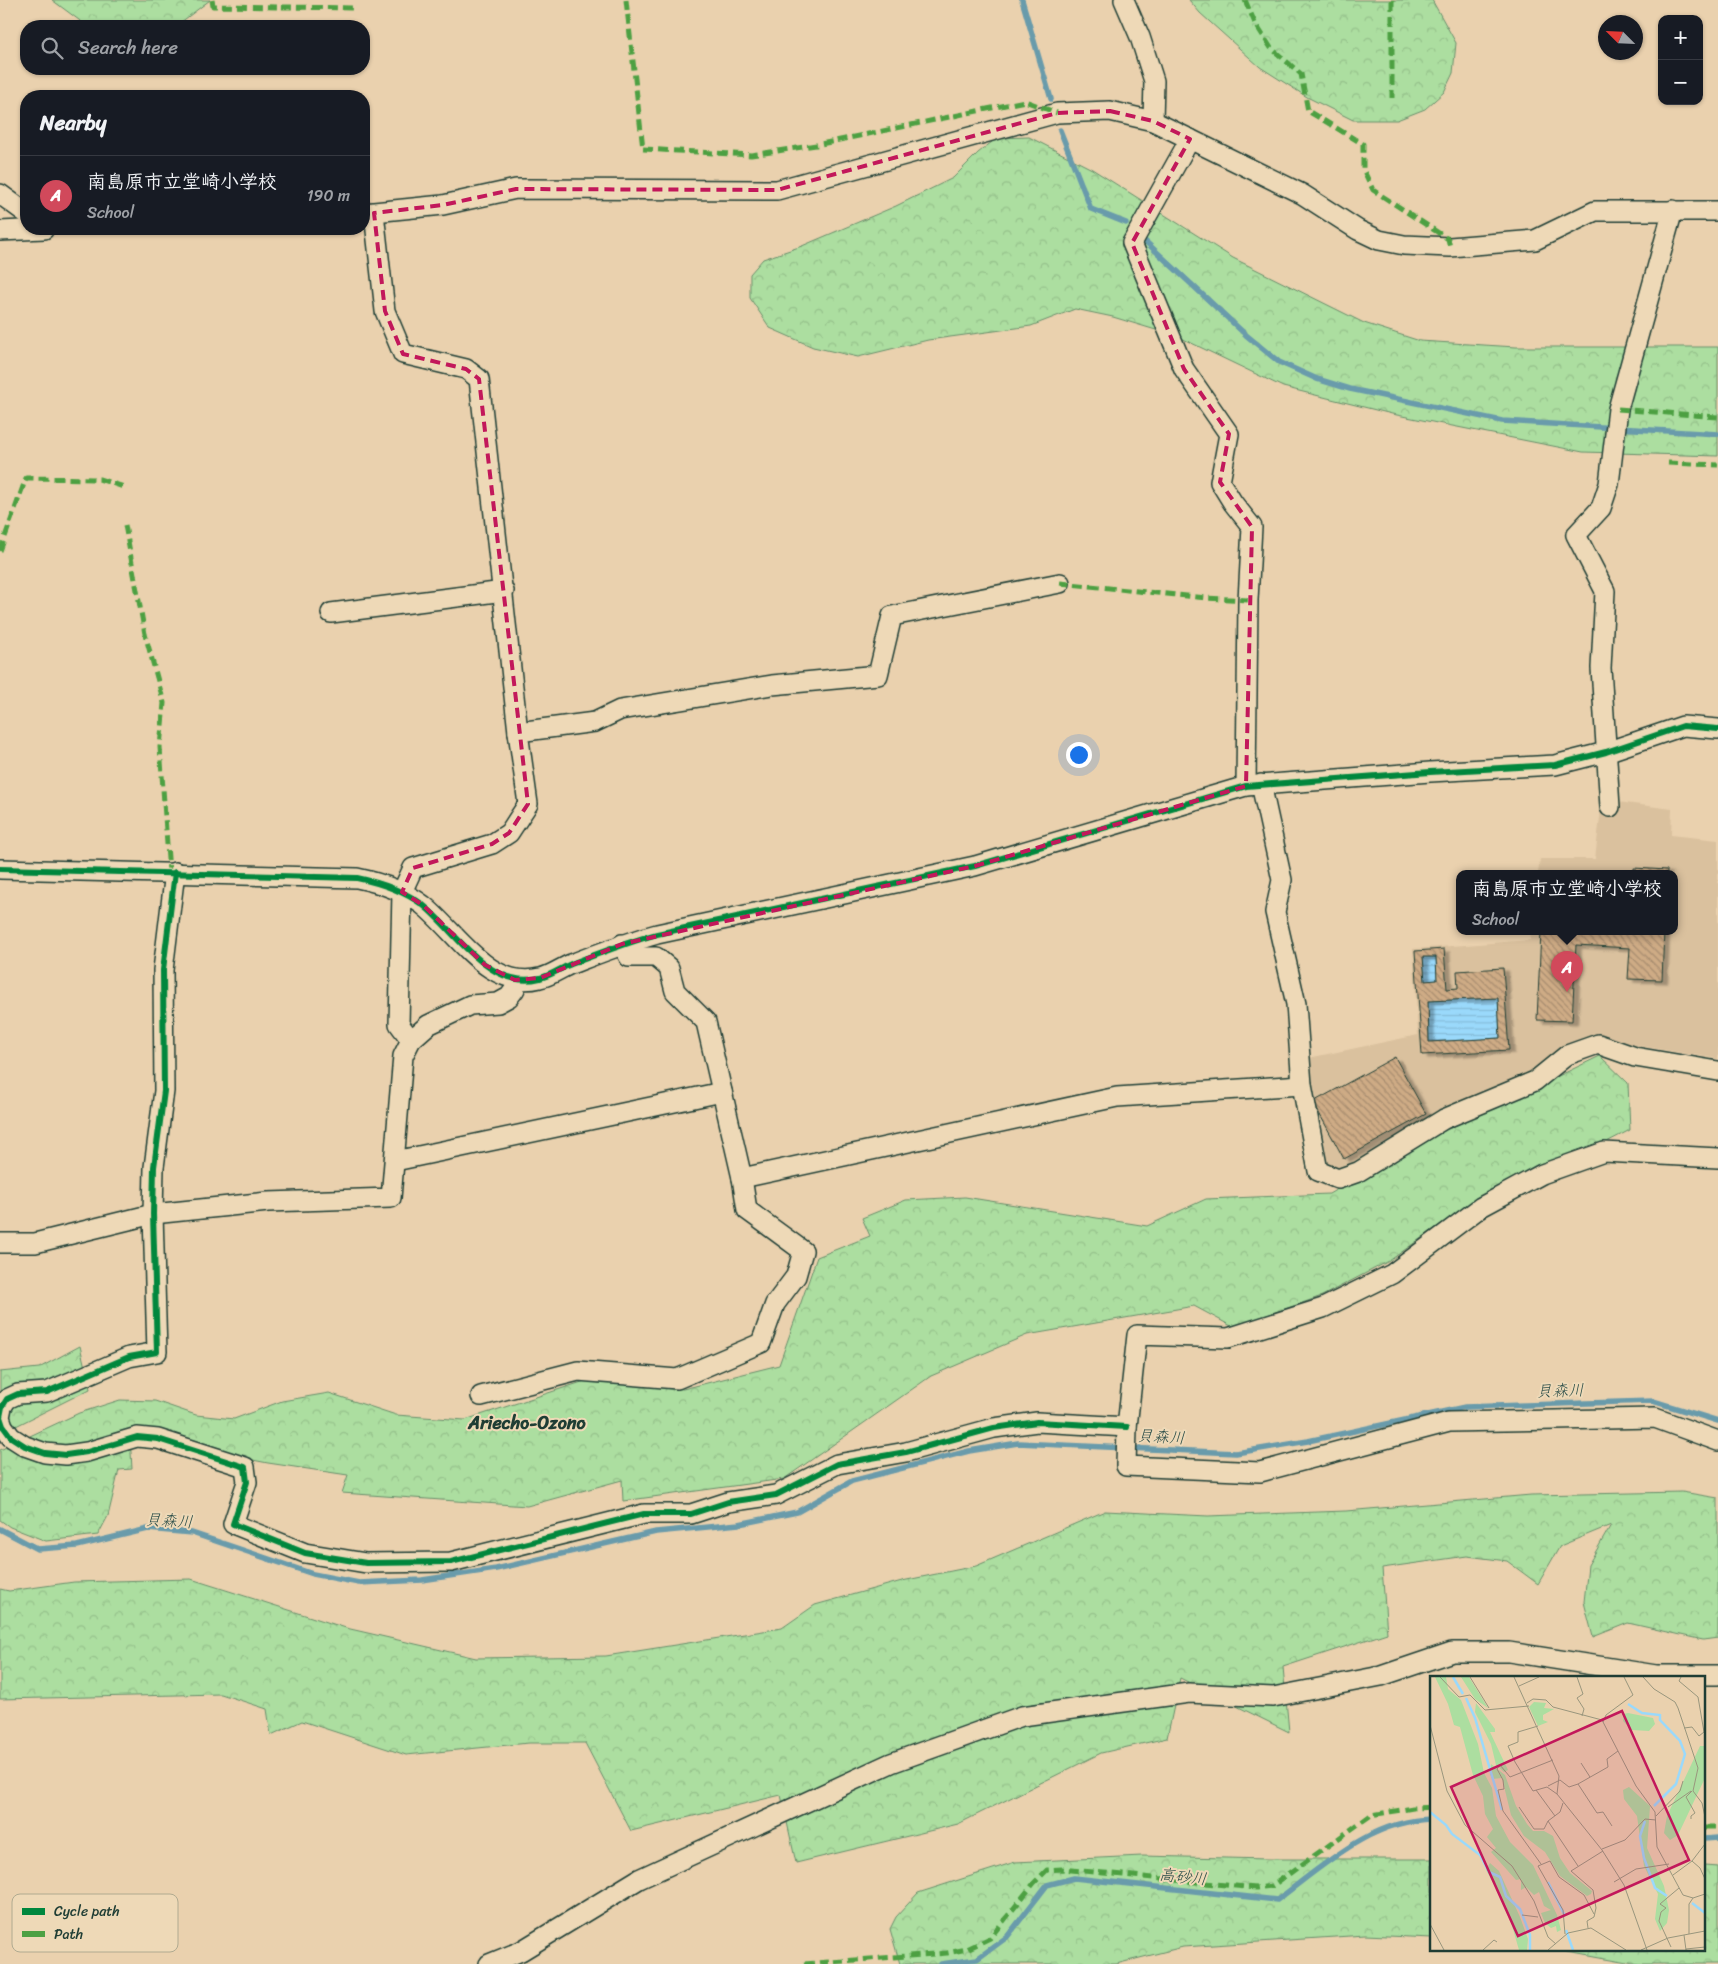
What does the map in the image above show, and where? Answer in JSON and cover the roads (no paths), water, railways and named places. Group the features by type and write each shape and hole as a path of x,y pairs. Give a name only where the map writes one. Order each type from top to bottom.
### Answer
{"street":[{"path":"1124,0 1140,37 1154,81 1153,121"},
{"path":"370,213 443,205 516,189 777,190 1057,113 1110,110 1153,121 1302,194 1378,240 1404,245 1450,247 1535,240 1595,211 1718,211"},
{"path":"1190,139 1132,242 1184,369 1229,434 1220,482 1233,503 1252,527 1248,600 1254,785 1282,880 1275,912 1296,1004 1302,1085 1318,1171 1338,1179 1358,1172 1444,1119 1535,1081 1567,1055 1598,1044 1636,1057 1718,1071"},
{"path":"0,194 20,208"},
{"path":"1610,806 1601,668 1605,591 1576,535 1601,508 1609,484 1618,416 1673,210"},
{"path":"370,219 385,311 403,354 466,369 479,379 504,590 518,732 528,804 509,833 492,844 413,868 402,892 399,1024 411,1040"},
{"path":"0,231 20,230"},
{"path":"518,732 595,722 620,710 772,685 878,675 892,616 1060,583"},
{"path":"331,613 504,590"},
{"path":"0,868 357,878 380,883 402,892 423,905 485,965 515,980 540,978 622,944 658,934 976,866 1254,785 1555,765 1606,752 1683,726 1718,729"},
{"path":"176,872 163,970 164,1091 154,1167 153,1214 157,1352 129,1356 47,1392 18,1394 7,1399 2,1407 0,1417 3,1426 11,1436 25,1446 45,1453 66,1455 87,1452 137,1437 158,1439 245,1467 247,1482 233,1524 305,1553 366,1563 451,1562 528,1545 644,1514 690,1514 728,1502 776,1495 838,1464 906,1452 994,1428 1037,1422 1127,1432"},
{"path":"481,1396 578,1371 677,1379 761,1343 774,1304 796,1276 803,1251 747,1210 742,1178 706,1022 675,991 670,968 656,957 629,957 622,944"},
{"path":"0,1243 35,1243 153,1214 268,1202 391,1198 396,1161 394,1134 403,1056 411,1040 428,1025 470,1005 498,1002 509,997 514,989 515,980"},
{"path":"742,1178 1116,1096 1302,1085"},
{"path":"396,1161 722,1092"},
{"path":"1718,1158 1604,1152 1542,1174 1481,1207 1392,1274 1323,1308 1228,1338 1137,1335 1127,1432 1126,1466 1260,1472 1449,1422 1655,1418 1718,1441"},
{"path":"489,1964 521,1951 639,1879 891,1763 1022,1716 1189,1693 1273,1698 1381,1676 1452,1652 1509,1652 1654,1676 1718,1675"}],"water":[{"path":"1423,957 1436,957 1437,980 1425,981"},
{"path":"1498,998 1500,1038 1429,1042 1428,1001"}],"waterway":[{"path":"1022,0 1051,99"},
{"path":"1060,130 1091,209 1126,223"},
{"path":"1146,242 1246,335 1279,362 1317,379 1350,389 1502,421 1718,434"},
{"name":"貝森川","path":"0,1529 38,1549 77,1546 148,1529 192,1533 313,1574 359,1583 422,1580 496,1569 656,1532 739,1524 797,1512 852,1481 969,1451 1018,1443 1236,1453 1308,1441 1465,1407 1587,1403 1653,1401 1718,1421"},
{"name":"高砂川","path":"941,1964 977,1959 1007,1937 1047,1885 1074,1878 1277,1900 1331,1859 1369,1836 1389,1827 1410,1821 1430,1819"},
{"name":"高砂川","path":"1706,1839 1718,1838"}],"place":[{"name":"南島原市立堂崎小学校","path":"1567,992"}],"district":[{"name":"Ariecho-Ozono","path":"527,1423"}]}
